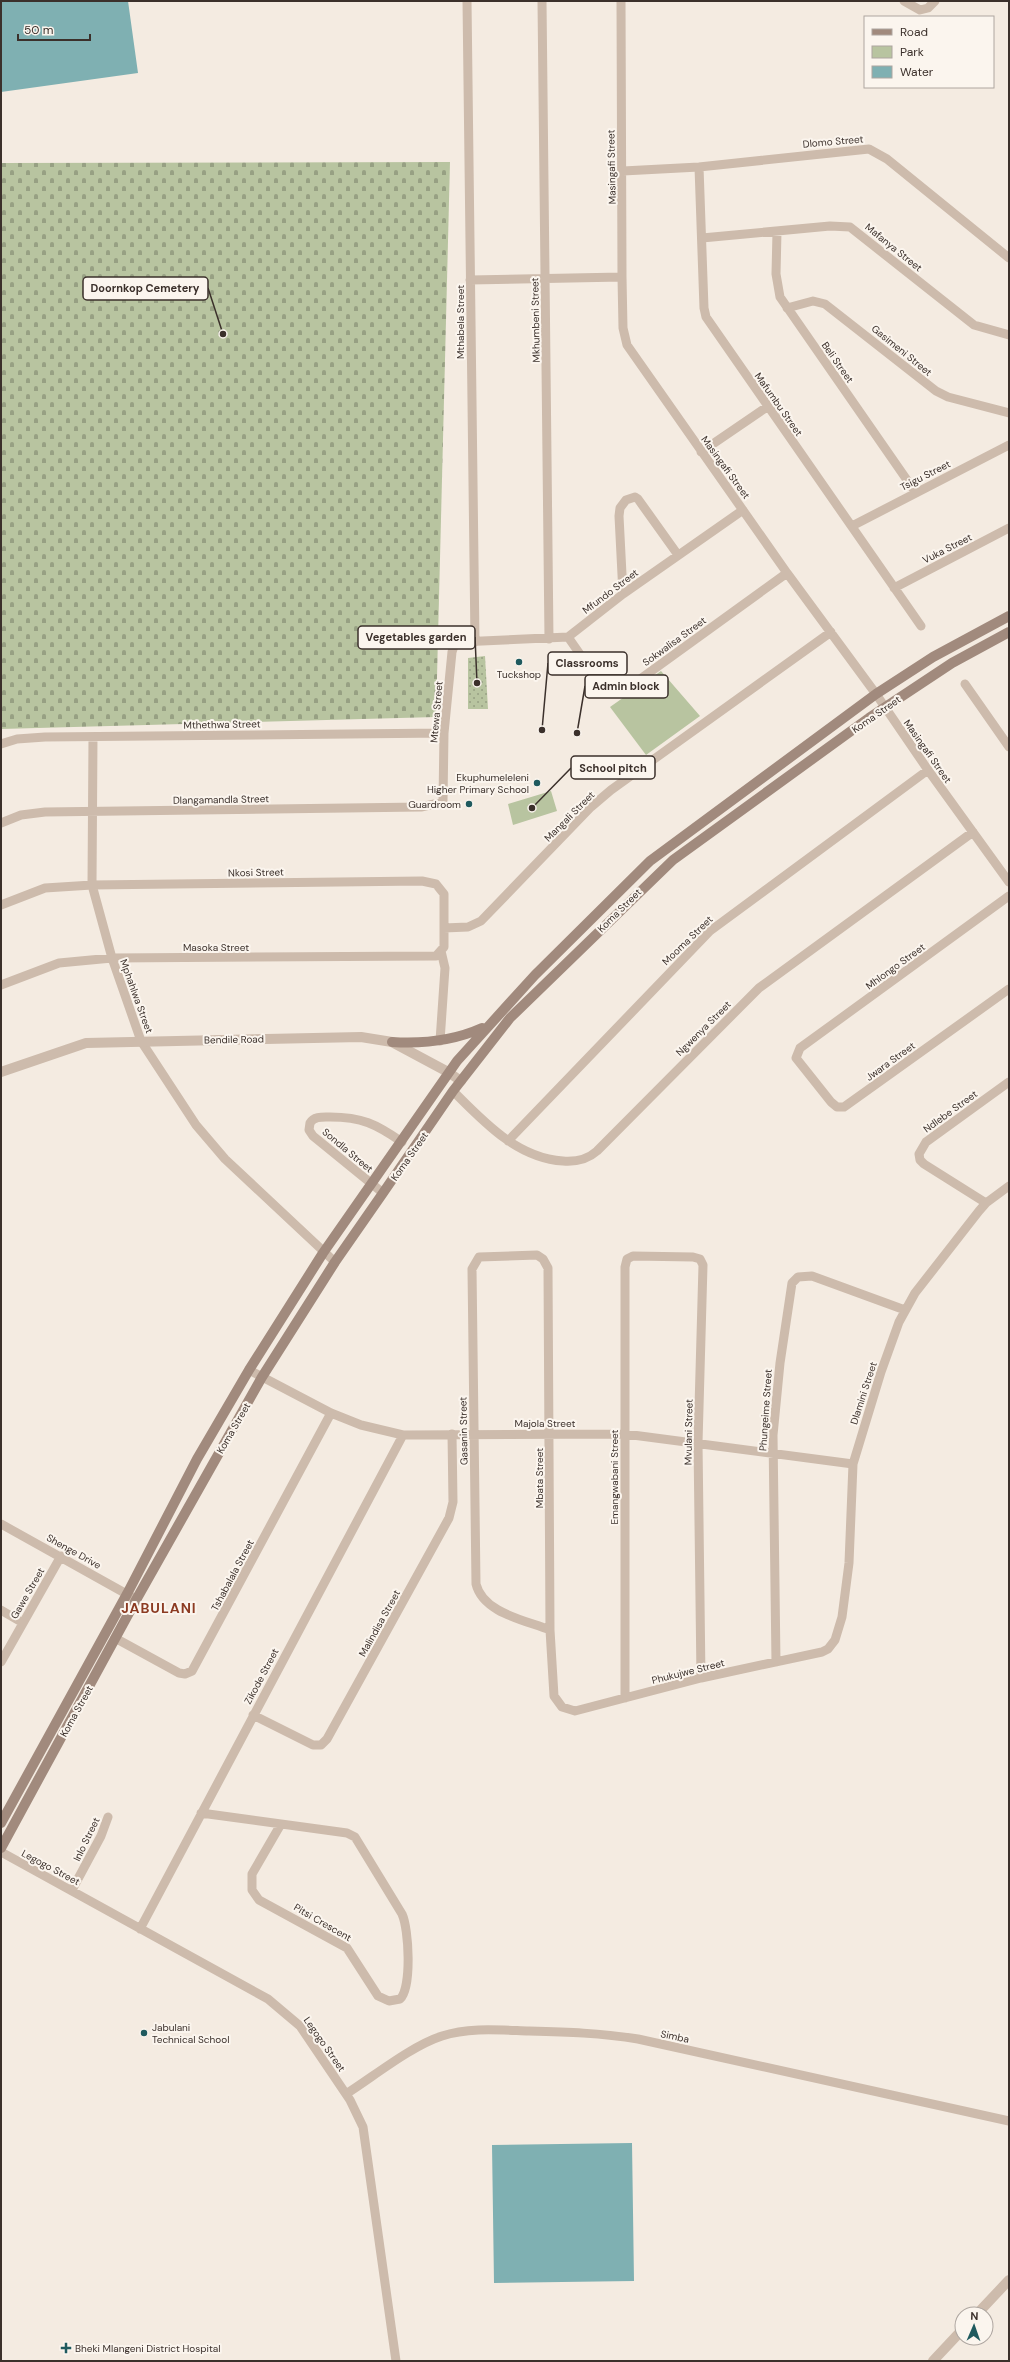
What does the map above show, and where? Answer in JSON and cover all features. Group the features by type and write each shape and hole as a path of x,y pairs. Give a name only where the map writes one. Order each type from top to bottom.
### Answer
{"main road":[{"name":"Koma Street","path":"1,1848 115,1638 132,1597 197,1459 249,1370 323,1253 402,1142 448,1072 488,1026 541,970 650,861 876,694 946,649 1009,616"},
{"name":"Koma Street","path":"1,1823 262,1377 335,1262 382,1193 453,1091 510,1018 659,871 792,772 885,708 952,663 1009,632"},
{"path":"392,1042 440,1041 470,1034 488,1026"}],"street":[{"name":"Mthabela Street","path":"467,1 475,642"},
{"name":"Mkhumbeni Street","path":"542,1 549,639"},
{"name":"Masingafi Street","path":"620,1 623,170 622,277 624,328 627,345 787,573 876,694 928,770 1009,882"},
{"path":"904,1 920,10 928,8 935,1"},
{"name":"Dlomo Street","path":"623,170 699,167 869,149 887,159 1009,258"},
{"name":"Mafumbu Street","path":"699,167 705,314 767,407 922,626"},
{"name":"Mafanya Street","path":"702,238 830,226 850,227 974,325 1009,335"},
{"name":"Beli Street","path":"777,232 776,283 780,297 916,493"},
{"path":"470,280 622,277"},
{"name":"Gasimeni Street","path":"787,308 813,301 825,304 939,393 1009,413"},
{"path":"701,452 767,407"},
{"name":"Tsigu Street","path":"852,526 1009,445"},
{"path":"623,594 619,516 620,508 626,500 635,497 638,499 678,555"},
{"name":"Mfundo Street","path":"568,637 623,594 743,510"},
{"name":"Vuka Street","path":"894,588 1009,528"},
{"name":"Sokwalisa Street","path":"568,637 605,690 611,693 621,693 787,573"},
{"name":"Mangali Street","path":"444,928 468,928 481,921 611,790 831,632"},
{"path":"475,642 568,637"},
{"name":"Mtewa Street","path":"443,802 444,733 452,652 454,646 460,642 475,642"},
{"path":"965,684 1009,747"},
{"name":"Mthethwa Street","path":"1,744 26,738 444,733"},
{"name":"Mphahlwa Street","path":"93,737 92,885 112,958 141,1041 196,1125 211,1143 323,1253 335,1262"},
{"name":"Mooma Street","path":"508,1141 710,931 928,770"},
{"name":"Dlangamandla Street","path":"1,823 30,813 414,808 443,802"},
{"name":"Ngwenya Street","path":"453,1091 508,1141 527,1152 554,1161 576,1161 593,1154 759,988 973,832"},
{"name":"Nkosi Street","path":"1,905 44,888 92,885 431,882 441,889 444,894 444,948 439,953"},
{"name":"Mhlongo Street","path":"796,1056 800,1048 1009,896"},
{"path":"439,953 445,968 440,1041"},
{"name":"Masoka Street","path":"1,986 59,963 112,958 439,953"},
{"name":"Jwara Street","path":"796,1056 798,1062 831,1102 837,1107 844,1107 1009,989"},
{"name":"Bendile Road","path":"1,1072 86,1043 361,1037 392,1042 448,1072 461,1081"},
{"name":"Ndlebe Street","path":"986,1203 924,1164 920,1160 918,1154 926,1142 1009,1082"},
{"name":"Sondla Street","path":"382,1193 313,1136 309,1130 312,1120 319,1117 360,1119 379,1126 402,1142"},
{"name":"Dlamini Street","path":"832,1646 841,1625 846,1587 853,1464 881,1372 905,1310 944,1255 986,1203 1009,1186"},
{"name":"Gasanin Street","path":"545,1261 540,1256 533,1254 481,1256 473,1266 476,1584 478,1592 488,1604 550,1630"},
{"name":"Mvulani Street","path":"628,1258 693,1257 700,1259 702,1263 698,1443 701,1678"},
{"name":"Emangwabani Street","path":"625,1698 625,1267 628,1258"},
{"name":"Mbata Street","path":"545,1261 548,1274 550,1630 554,1696"},
{"name":"Phungeime Street","path":"776,1662 772,1454 780,1363 789,1297 795,1280 803,1275 812,1276 905,1310"},
{"name":"Majola Street","path":"249,1370 331,1413 361,1425 404,1435 625,1434 853,1464"},
{"name":"Tshabalala Street","path":"115,1638 179,1673 185,1674 192,1671 331,1413"},
{"name":"Malindisa Street","path":"253,1715 309,1744 319,1745 327,1739 449,1518 452,1502 452,1434"},
{"name":"Zikode Street","path":"140,1929 253,1715 404,1435"},
{"name":"Shenge Drive","path":"1,1524 61,1556 132,1597"},
{"name":"Gawe Street","path":"1,1662 61,1556"},
{"path":"1,1610 23,1623"},
{"name":"Phukujwe Street","path":"554,1696 562,1707 575,1711 701,1678 822,1652 832,1646"},
{"name":"Pitsi Crescent","path":"201,1813 349,1833 357,1839 406,1925 406,1989 400,1999 389,2000 378,1996 347,1948 259,1900 252,1890 252,1874 281,1824"},
{"name":"Inlo Street","path":"72,1890 102,1836 108,1817"},
{"name":"Legogo Street","path":"1,1852 264,1996 281,2008 300,2026 346,2094 360,2118 365,2138 396,2361"},
{"name":"Simba","path":"346,2094 424,2044 446,2035 482,2030 585,2033 638,2039 1009,2121"},
{"path":"985,2306 1009,2280"},
{"path":"933,2361 954,2339"}],"green space":[{"path":"450,162 436,717 1,729 1,163"},
{"path":"485,656 488,709 468,709 468,658"},
{"path":"661,671 700,716 646,755 610,707"},
{"path":"551,791 557,811 513,825 508,804"}],"water":[{"path":"1,1 128,1 138,73 1,92"},
{"path":"632,2143 634,2281 494,2283 492,2145"}],"place":[{"name":"Doornkop Cemetery","path":"223,334"},
{"name":"Tuckshop","path":"519,662"},
{"name":"Vegetables garden","path":"477,683"},
{"name":"Classrooms","path":"542,730"},
{"name":"Admin block","path":"577,733"},
{"name":"Ekuphumeleleni Higher Primary School","path":"537,783"},
{"name":"Guardroom","path":"469,804"},
{"name":"School pitch","path":"532,808"},
{"name":"Jabulani Technical School","path":"144,2033"},
{"name":"Bheki Mlangeni District Hospital","path":"66,2348"}],"district":[{"name":"JABULANI","path":"159,1608"}]}
